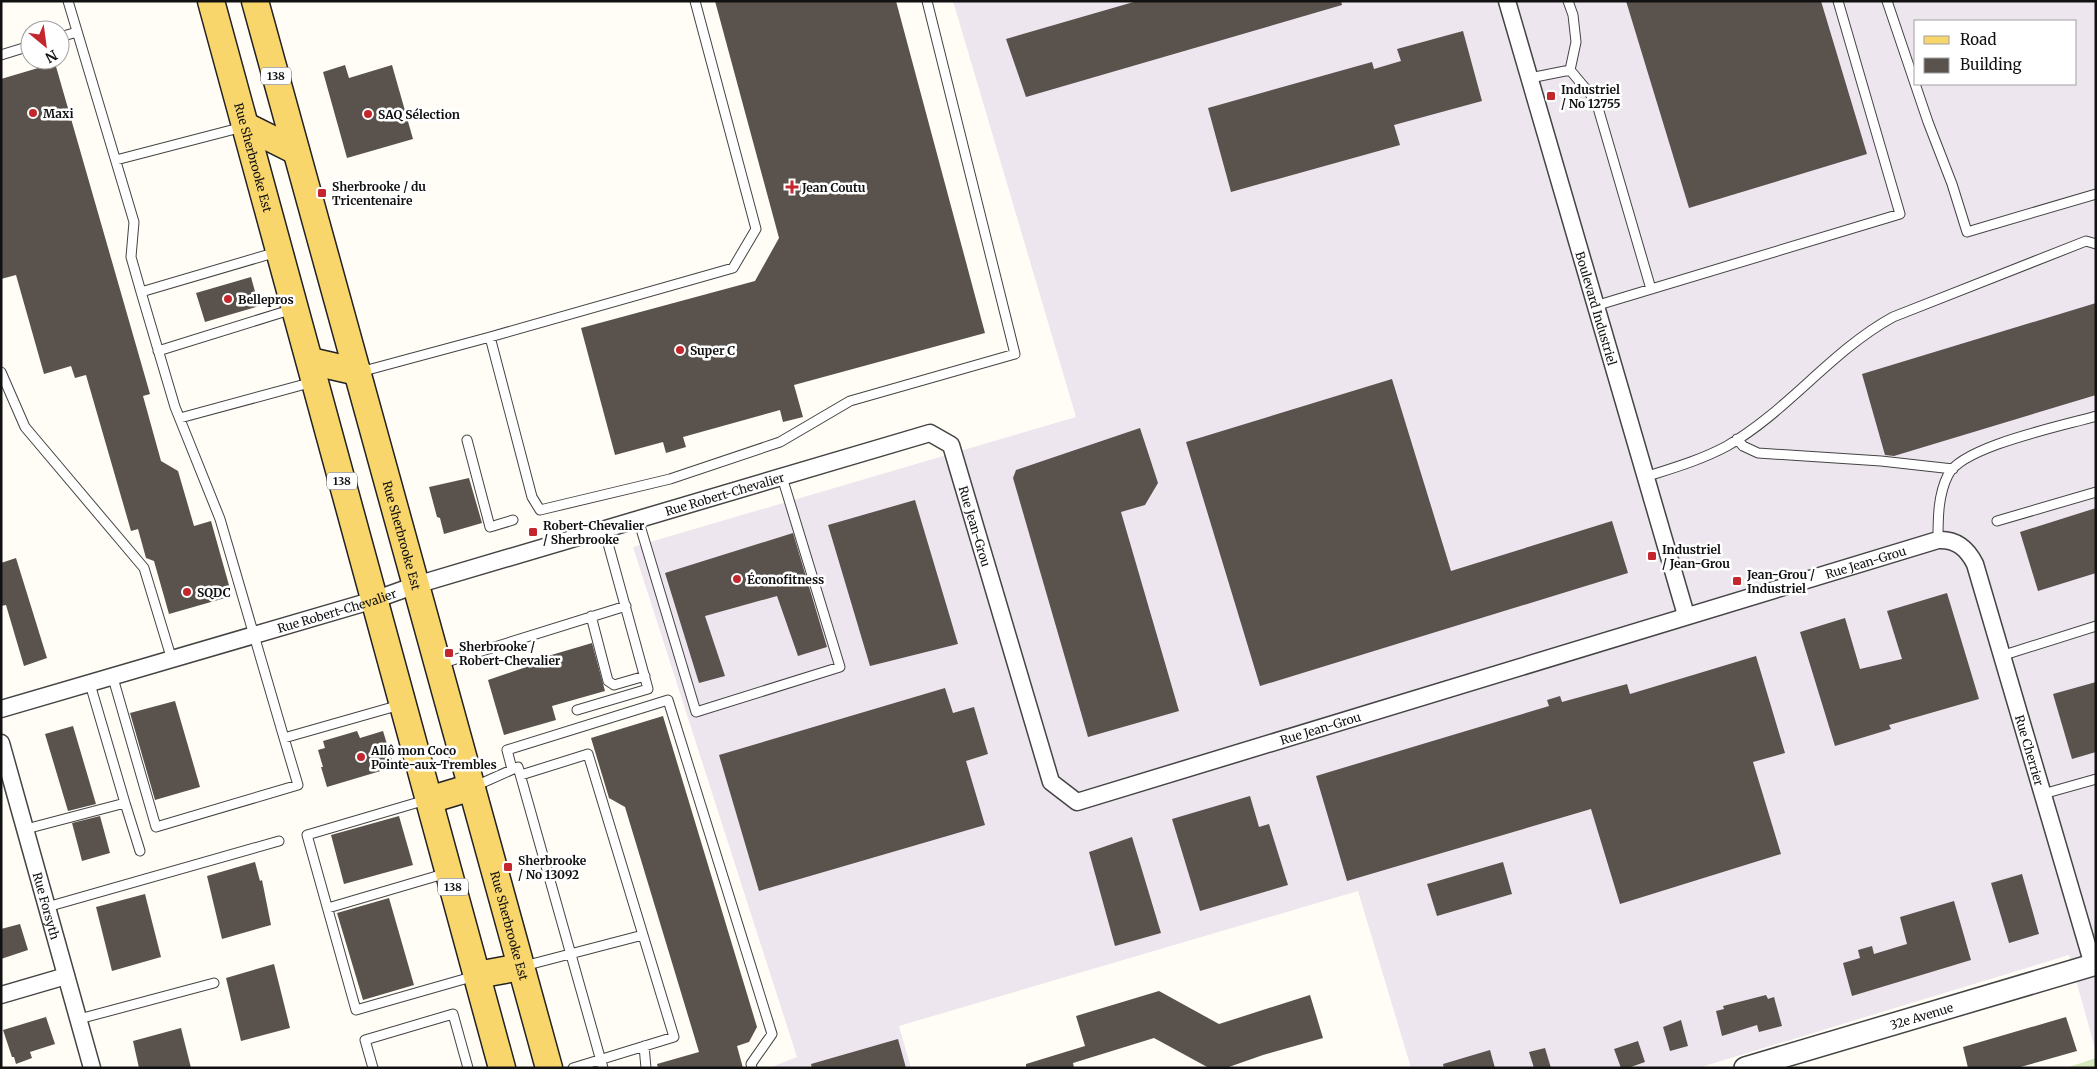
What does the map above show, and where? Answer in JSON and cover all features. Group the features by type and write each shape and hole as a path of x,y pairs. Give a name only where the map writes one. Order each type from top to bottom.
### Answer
{"main road":[{"name":"Rue Sherbrooke Est","path":"211,1 502,1068"},
{"name":"Rue Sherbrooke Est","path":"255,1 549,1068"},
{"path":"246,126 296,151"},
{"path":"313,371 358,372"},
{"path":"429,800 472,788"},
{"path":"478,975 522,967"}],"street":[{"name":"Boulevard Industriel","path":"1507,1 1686,615"},
{"name":"Rue Robert-Chevalier","path":"1,709 255,636 374,600 416,585 930,432"},
{"name":"Rue Jean-Grou","path":"930,432 951,445 1051,782 1077,802 1686,615 1938,540 1947,539 1956,542"},
{"name":"Rue Cherrier","path":"1956,542 1970,555 1975,564 2094,964"},
{"name":"Rue Forsyth","path":"1,743 92,1068"},
{"name":"32e Avenue","path":"1745,1068 2094,964"},
{"path":"1,995 66,976"}],"lane":[{"path":"68,1 134,222 130,256 180,418 220,519 298,785 156,827 113,678"},
{"path":"358,372 490,338 733,268 756,229 695,1"},
{"path":"490,338 532,497 540,510 670,479 780,442 850,401 1015,354 927,1"},
{"path":"1568,1 1576,42 1570,70"},
{"path":"1596,306 1900,214 1838,1"},
{"path":"1887,1 1914,81"},
{"path":"70,34 77,32"},
{"path":"1,55 20,49"},
{"path":"1530,78 1570,70"},
{"path":"1570,70 1596,101 1651,289"},
{"path":"1915,85 1952,184 1967,232 2096,194"},
{"path":"116,160 246,126"},
{"path":"1645,477 1707,456 1737,439 1768,416 1850,345 1893,317 2086,241 2096,244"},
{"path":"141,292 280,252"},
{"path":"158,351 295,308"},
{"path":"180,418 313,371"},
{"path":"1,372 25,427 144,568 172,660"},
{"path":"1938,540 1940,500 1948,474 1962,460 1987,448 2096,416"},
{"path":"1737,439 1743,446 1758,453 1881,461 1953,469"},
{"path":"467,440 490,527 513,520"},
{"path":"638,519 696,712 840,667 782,477"},
{"path":"1997,521 2096,492"},
{"path":"577,710 648,689 604,529"},
{"path":"438,665 626,606"},
{"path":"591,616 608,682 614,685 645,676"},
{"path":"2001,656 2096,626"},
{"path":"90,684 140,852"},
{"path":"512,768 507,750 668,700 772,1034 751,1064 752,1068"},
{"path":"284,738 402,704"},
{"path":"521,775 588,754 674,1037 644,1046 602,1064 573,1068"},
{"path":"472,788 512,768 518,767 602,1064"},
{"path":"2043,794 2096,779"},
{"path":"429,800 307,835 356,1010 478,975"},
{"path":"26,830 125,804"},
{"path":"47,907 278,841"},
{"path":"328,908 449,873"},
{"path":"522,967 643,936"},
{"path":"79,1019 214,983"},
{"path":"374,1068 365,1040 453,1014 468,1068"},
{"path":"644,1046 646,1068"}],"shaded area":[{"path":"953,1 2096,1 2096,1052 2069,955 1698,1068 1411,1068 1358,891 899,1026 911,1068 769,1068 797,1057 633,547 1076,417"}],"green space":[{"path":"2096,1058 2096,1068 2066,1068"}],"building":[{"path":"715,1 896,1 985,333 794,385 803,417 783,422 780,410 683,437 686,447 666,453 663,442 615,455 581,328 755,281 779,238"},
{"path":"1137,1 1341,1 1342,5 1026,97 1006,39"},
{"path":"1626,1 1821,1 1867,154 1689,208"},
{"path":"1463,31 1482,101 1394,125 1400,145 1231,192 1208,108 1372,62 1374,69 1401,61 1397,49"},
{"path":"345,65 349,78 392,65 413,139 347,158 323,72"},
{"path":"31,70 57,70 150,394 143,396 161,461 178,471 194,526 211,521 232,596 169,614 154,561 146,558 138,529 131,531 86,375 75,378 71,366 44,374 16,275 1,279 1,79"},
{"name":"Bellepros","path":"251,277 259,306 205,322 196,293"},
{"path":"2096,303 2096,395 1894,456 1885,455 1862,374"},
{"path":"1392,379 1451,571 1612,521 1628,573 1260,686 1186,442"},
{"path":"1140,428 1158,483 1145,505 1121,512 1179,711 1088,737 1013,478 1016,470"},
{"path":"469,478 482,523 444,534 429,487"},
{"path":"915,500 958,644 870,666 828,525"},
{"path":"2096,508 2096,573 2038,591 2020,532"},
{"path":"793,533 827,647 798,656 777,596 705,616 725,676 699,683 665,573"},
{"path":"16,558 47,658 24,666 6,605 1,606 1,563"},
{"path":"1947,593 1979,699 1889,725 1891,729 1835,746 1800,632 1845,618 1860,669 1902,659 1887,611"},
{"path":"592,643 605,691 552,706 556,720 504,735 488,680 532,665 531,661"},
{"path":"1756,656 1785,753 1753,762 1781,854 1620,904 1591,809 1347,881 1316,776 1549,706 1547,700 1560,696 1562,702 1627,684 1630,694"},
{"path":"2096,682 2096,752 2072,759 2053,694"},
{"path":"945,688 953,713 974,707 988,754 966,761 985,825 759,891 719,755"},
{"path":"175,701 200,787 155,800 130,713"},
{"path":"663,716 757,1027 749,1042 737,1046 743,1068 658,1068 657,1064 699,1052 625,807 609,798 591,738"},
{"path":"73,726 96,804 68,811 45,734"},
{"path":"357,731 360,738 383,731 394,767 327,787 318,750 325,748 323,741"},
{"path":"1250,796 1259,827 1269,824 1288,885 1200,911 1172,819"},
{"path":"100,816 110,853 82,861 72,823"},
{"path":"399,816 413,865 344,884 331,835"},
{"path":"1132,837 1161,933 1115,946 1089,852"},
{"path":"255,862 260,881 262,880 271,925 222,939 207,876"},
{"path":"1503,862 1512,894 1437,916 1427,884"},
{"path":"2022,874 2039,934 2009,943 1991,883"},
{"path":"145,894 161,957 112,971 96,907"},
{"path":"389,898 414,985 363,1000 337,913"},
{"path":"1954,901 1971,960 1852,996 1843,963 1860,958 1858,950 1872,946 1874,954 1907,944 1900,917"},
{"path":"20,924 28,950 1,959 1,929"},
{"path":"274,964 290,1028 241,1041 226,978"},
{"path":"1159,991 1219,1024 1310,995 1323,1038 1226,1068 1209,1068 1154,1038 1073,1063 1074,1068 1026,1068 1026,1064 1085,1046 1076,1016"},
{"path":"1766,995 1768,999 1774,997 1782,1026 1759,1032 1757,1025 1722,1036 1716,1011 1724,1009 1723,1006"},
{"path":"46,1017 55,1044 30,1052 32,1058 16,1064 3,1030"},
{"path":"2066,1017 2077,1051 2017,1068 1968,1068 1963,1047"},
{"path":"1681,1020 1688,1046 1670,1051 1663,1027"},
{"path":"181,1028 191,1068 139,1068 133,1041"},
{"path":"898,1039 906,1068 812,1068 811,1064"},
{"path":"1638,1041 1645,1062 1628,1068 1621,1068 1614,1049"},
{"path":"1545,1048 1551,1068 1534,1068 1529,1052"},
{"path":"1490,1050 1495,1068 1444,1068 1443,1064"}],"place":[{"name":"Industriel / No 12755","path":"1551,96"},
{"name":"Maxi","path":"33,113"},
{"name":"SAQ Sélection","path":"368,114"},
{"name":"Jean Coutu","path":"792,187"},
{"name":"Sherbrooke / du Tricentenaire","path":"322,193"},
{"name":"Bellepros","path":"228,299"},
{"name":"Super C","path":"680,350"},
{"name":"Robert-Chevalier / Sherbrooke","path":"533,532"},
{"name":"Industriel / Jean-Grou","path":"1652,556"},
{"name":"Éconofitness","path":"737,579"},
{"name":"Jean-Grou / Industriel","path":"1737,581"},
{"name":"SQDC","path":"187,592"},
{"name":"Sherbrooke / Robert-Chevalier","path":"449,653"},
{"name":"Allô mon Coco Pointe-aux-Trembles","path":"361,757"},
{"name":"Sherbrooke / No 13092","path":"508,867"}]}
